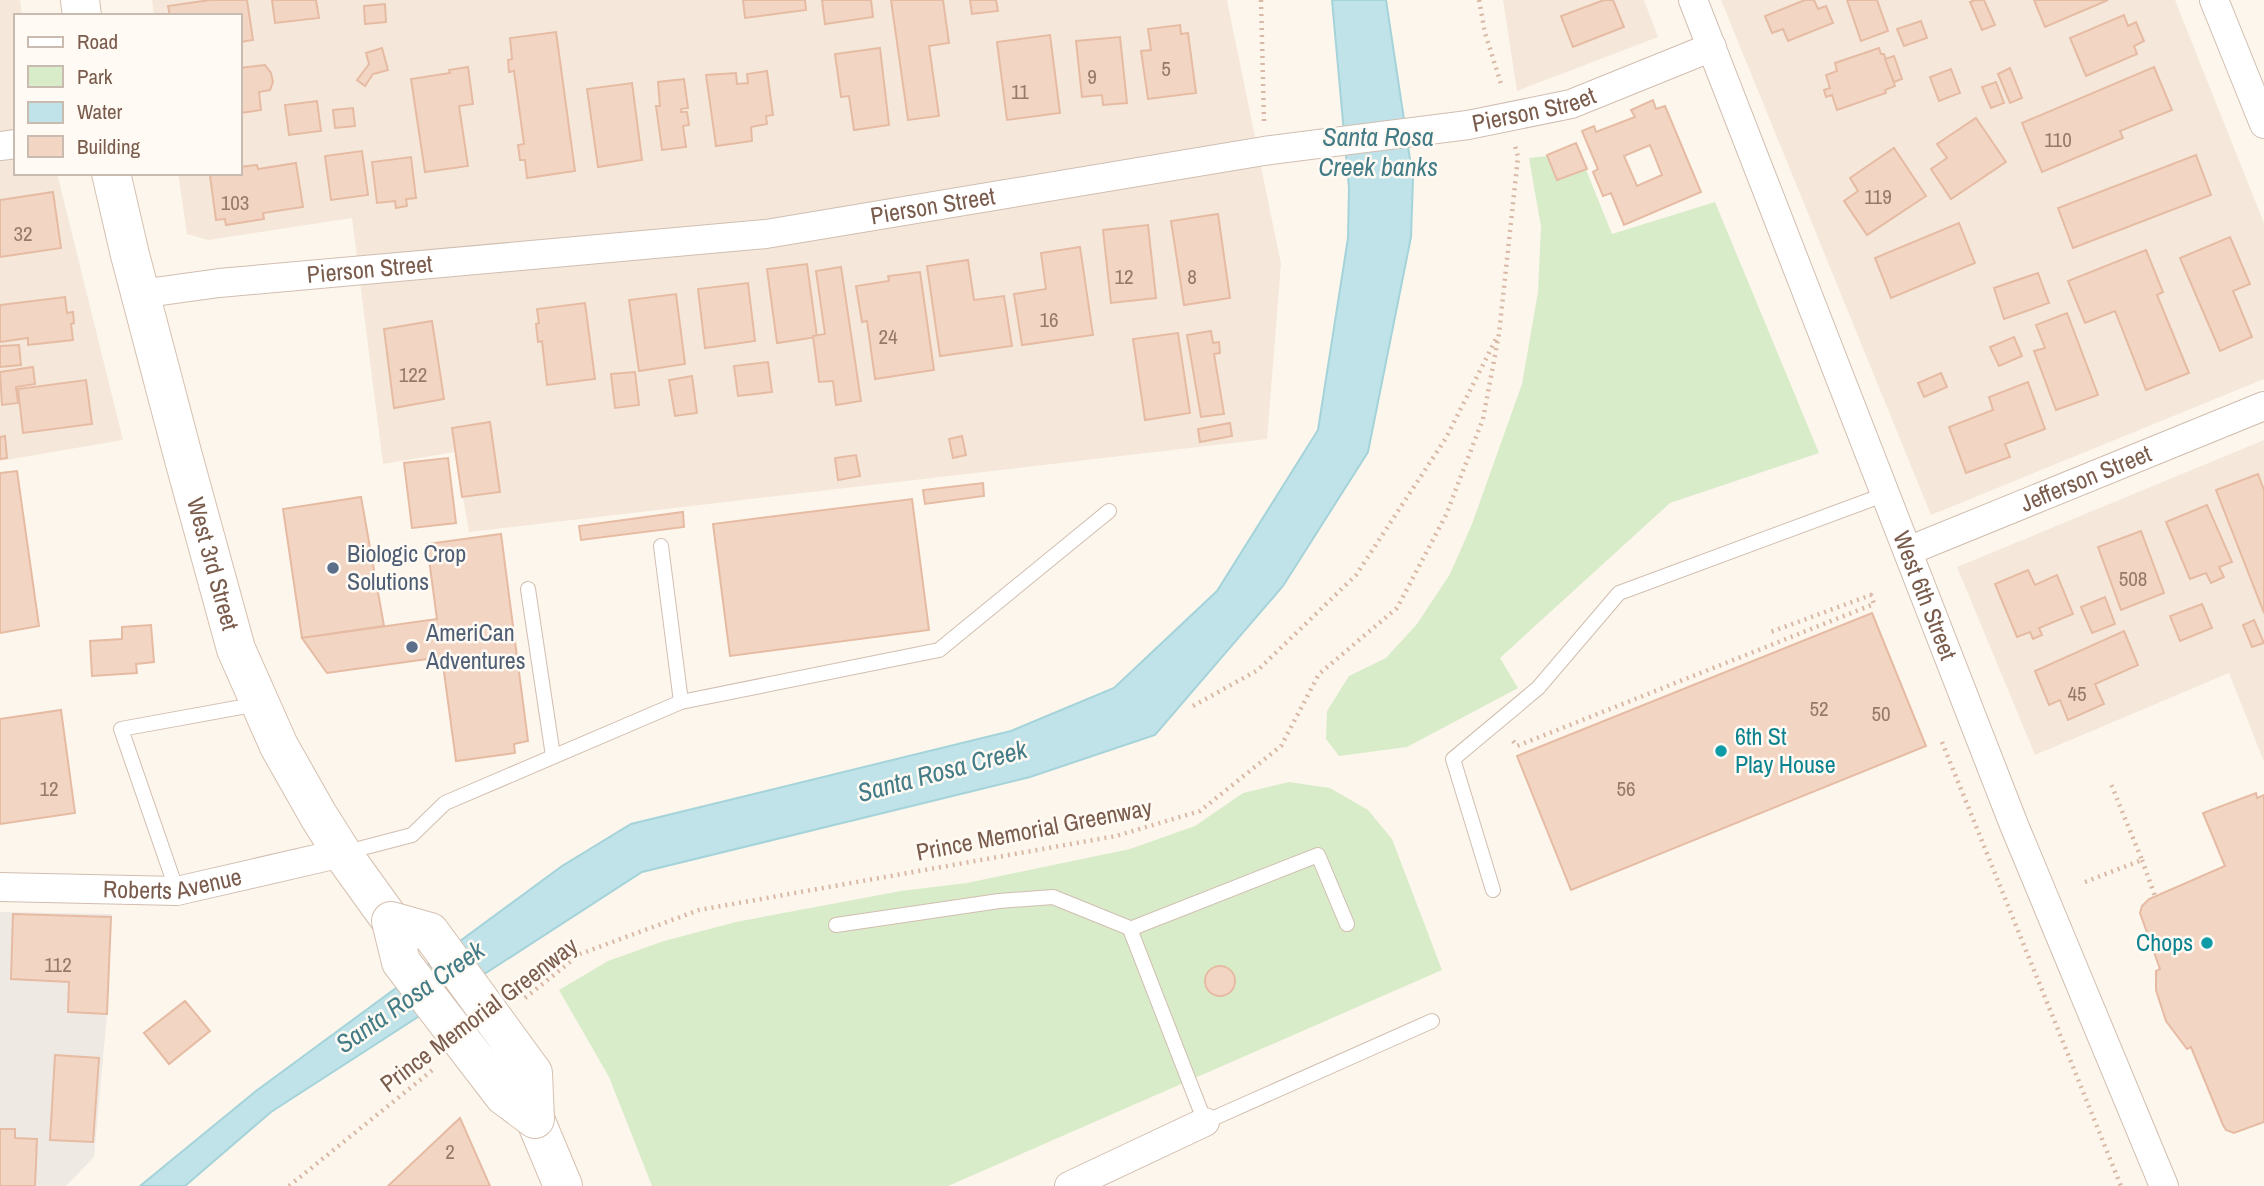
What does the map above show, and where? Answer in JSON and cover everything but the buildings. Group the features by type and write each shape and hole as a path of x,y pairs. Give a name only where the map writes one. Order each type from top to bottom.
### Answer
{"main road":[{"name":"West 3rd Street","path":"111,175 226,615 236,649 259,704 279,746 342,853 391,922 401,962 504,1096 535,1119 563,1186"}],"street":[{"name":"West 6th Street","path":"1693,0 2014,825 2164,1186"},
{"path":"2214,0 2264,124"},
{"name":"Pierson Street","path":"141,294 219,283 766,234 1264,151 1468,125 1571,104 1712,47"},
{"name":"Jefferson Street","path":"1908,551 2264,406"},
{"name":"Roberts Avenue","path":"0,887 177,891 342,853"},
{"path":"1069,1186 1205,1122"}],"lane":[{"path":"1493,890 1453,759 1538,688 1619,593 1886,494"},
{"path":"342,853 412,835 445,803 681,702 939,650 1109,511"},
{"path":"661,545 681,702"},
{"path":"528,589 553,757"},
{"path":"177,891 121,729 259,704"},
{"path":"836,925 999,901 1053,897 1132,929 1318,855 1346,924"},
{"path":"1132,929 1205,1122 1432,1021"}],"path":[{"path":"1261,0 1264,151"},
{"path":"1479,0 1504,92"},
{"name":"Prince Memorial Greenway","path":"517,1004 580,954 699,910 1115,836 1200,811 1281,746 1319,674 1397,608 1446,515 1483,419 1499,334 1518,157"},
{"path":"1193,706 1258,670 1356,575 1446,438 1499,334"},
{"path":"1496,723 1517,746 1874,604 1871,595 1768,633"},
{"path":"1942,741 2121,1186"},
{"path":"2110,784 2155,896"},
{"path":"2085,883 2142,860"},
{"name":"Prince Memorial Greenway","path":"289,1186 443,1062"}],"shaded area":[{"path":"0,0 20,0 22,14 14,14 14,175 57,175 123,440 0,461"},
{"path":"152,0 1227,0 1281,264 1267,439 469,532 455,452 383,464 352,218 208,240 187,234 178,175 242,175 242,14 154,14"},
{"path":"1503,0 1644,0 1658,37 1517,91"},
{"path":"1721,0 2175,0 2264,223 2264,379 1931,515"},
{"path":"2264,440 2264,762 2229,673 2035,755 1957,567"},
{"path":"0,912 112,914 107,1014 94,1157 66,1186 0,1186"}],"green space":[{"path":"1579,152 1612,234 1715,202 1819,453 1670,503 1500,658 1518,688 1407,747 1339,756 1326,739 1327,711 1349,676 1386,658 1417,624 1450,574 1472,524 1522,384 1538,292 1541,227 1529,158"},
{"path":"1289,782 1330,788 1368,810 1392,839 1442,970 948,1186 652,1186 609,1077 559,990 608,961 664,941 736,922 901,891 967,883 1130,849 1195,826 1243,793"}],"water":[{"path":"1332,0 1386,0 1413,179 1411,237 1368,452 1283,586 1155,735 1030,777 642,872 271,1112 185,1186 140,1186 256,1091 562,866 631,824 1011,731 1114,688 1217,591 1318,430 1348,238 1349,188"}],"place":[{"name":"Biologic Crop Solutions","path":"333,568"},
{"name":"AmeriCan Adventures","path":"412,647"},
{"name":"6th St Play House","path":"1721,751"},
{"name":"Chops","path":"2207,943"}],"water label":[{"name":"Santa Rosa Creek banks","path":"1378,152"},
{"name":"Santa Rosa Creek","path":"942,771"},
{"name":"Santa Rosa Creek","path":"410,997"}]}
